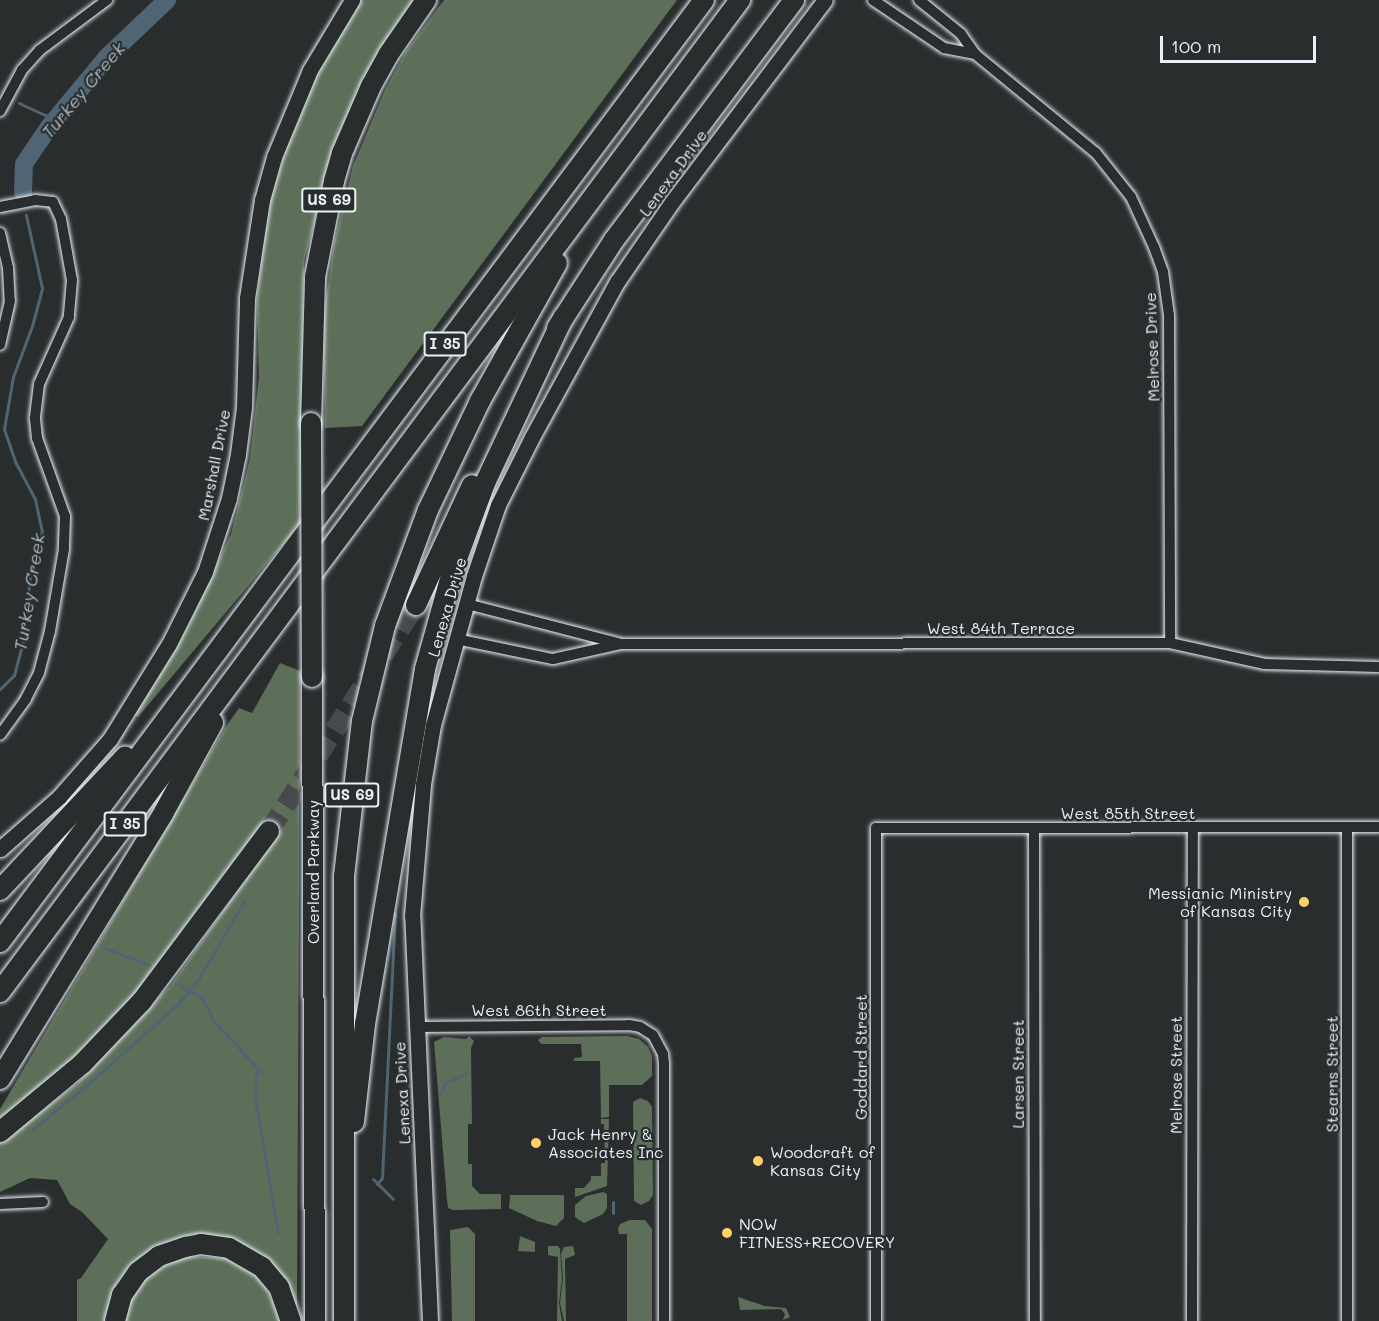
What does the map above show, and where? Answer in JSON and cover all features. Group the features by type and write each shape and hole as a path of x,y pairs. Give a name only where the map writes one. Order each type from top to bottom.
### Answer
{"highway":[{"name":"Overland Parkway","path":"315,1321 311,423 315,277 334,181 342,153 371,86 388,55 426,0"},
{"name":"I 35","path":"0,942 352,467 704,0"},
{"name":"I 35","path":"0,992 740,0"},
{"path":"416,605 501,423 563,318 614,240 794,0"},
{"name":"US 69","path":"344,1321 344,876 355,769 372,680 385,627 407,562 446,470 480,401 594,196"},
{"path":"344,1211 367,1013 425,669 451,575 485,483 563,318"},
{"path":"0,1078 164,812 250,656"},
{"path":"0,890 189,689"},
{"path":"0,1132 82,1064 142,1001 269,831"},
{"path":"115,1321 122,1295 138,1272 159,1256 201,1244 229,1248 262,1267 279,1287 291,1321"}],"street":[{"path":"0,111 22,70 40,50 108,0"},
{"name":"Marshall Drive","path":"1,845 59,797 110,739 169,644 205,572 230,498 238,454 244,407 247,298 262,200 274,157 310,70 352,0"},
{"name":"Lenexa Drive","path":"430,1321 412,916 423,784 433,725 474,576 498,506 564,376 611,292 672,202 825,0"},
{"name":"Melrose Drive","path":"873,0 944,48 975,54"},
{"name":"Melrose Drive","path":"919,0 960,34 975,54 1096,153 1131,197 1144,221 1160,264 1169,315 1170,643"},
{"path":"0,207 35,200 53,202 61,219 72,280 69,316 39,384 35,411 37,438 65,516 64,549 50,631 39,673 26,699 0,735"},
{"path":"0,233 8,268 10,293 7,324 0,345"},
{"name":"West 84th Terrace","path":"467,604 621,644"},
{"name":"West 84th Terrace","path":"456,639 553,659 621,644 1170,643 1265,664 1379,667"},
{"name":"Stearns Street","path":"1347,827 1347,1321"},
{"name":"West 85th Street","path":"876,828 1379,827"},
{"name":"Goddard Street","path":"876,828 876,1321"},
{"name":"Larsen Street","path":"1034,828 1035,1321"},
{"name":"Melrose Street","path":"1192,1321 1193,829"},
{"name":"West 86th Street","path":"416,1027 629,1025 640,1027 658,1041 664,1064 664,1321"},
{"path":"0,1204 43,1202"}],"green space":[{"path":"360,0 414,0 336,142 304,261 300,524 138,717 134,715 187,628 231,534 250,459 259,377 257,299 267,208 302,100 341,29"},
{"path":"444,0 677,0 362,426 325,428 323,319 334,243 353,166 385,90 406,51"},
{"path":"280,663 300,671 297,1308 280,1278 202,1238 126,1278 110,1301 106,1321 77,1321 77,1280 81,1278 108,1239 82,1212 70,1204 57,1180 30,1178 0,1192 0,1143 77,1084 170,986 278,834 108,1030 0,1121 0,1109 227,725 239,708 252,713"},
{"path":"469,1036 474,1041 471,1048 472,1124 468,1124 468,1164 472,1164 472,1186 480,1194 501,1194 501,1209 453,1210 448,1208 434,1042 444,1037 466,1039"},
{"path":"627,1036 639,1039 648,1047 652,1056 652,1076 642,1085 609,1085 609,1117 601,1118 600,1061 573,1061 575,1058 582,1057 581,1044 541,1044 538,1040 542,1037"},
{"path":"640,1098 648,1101 652,1107 653,1195 649,1201 641,1205 634,1201 633,1102"},
{"path":"601,1119 609,1119 607,1186 575,1197 575,1188 584,1188 591,1180 591,1176 601,1176 601,1163 605,1163 604,1124 601,1124"},
{"path":"603,1192 607,1194 607,1208 603,1214 584,1223 575,1217 575,1205 586,1196"},
{"path":"510,1195 564,1195 564,1218 556,1226 537,1221 509,1208"},
{"path":"630,1220 645,1220 652,1229 652,1321 627,1321 627,1234 619,1234 618,1229 620,1224"},
{"path":"468,1227 475,1234 475,1321 452,1321 450,1230"},
{"path":"520,1236 535,1242 535,1252 518,1251"},
{"path":"548,1246 558,1246 560,1249 562,1279 559,1303 562,1321 557,1321 558,1257 548,1255"},
{"path":"573,1246 575,1255 565,1259 566,1321 564,1321 560,1303 563,1278 561,1254 564,1247"},
{"path":"184,1256 227,1258 260,1276 282,1321 122,1321 126,1303 148,1271"},
{"path":"738,1297 765,1306 786,1308 790,1317 783,1320 785,1314 781,1309 740,1310"}],"waterway":[{"name":"Turkey Creek","path":"23,192 24,164 49,127 107,57 167,0"},
{"path":"19,103 45,115 59,116"},
{"name":"Turkey Creek","path":"0,689 14,675 23,641 31,566 42,532 35,499 16,464 4,429 13,377 32,326 42,288 26,215"},
{"path":"33,1129 87,1085 179,1003 199,978 244,901"},
{"path":"377,1184 382,1178 395,913"},
{"path":"105,948 149,965"},
{"path":"179,985 202,997 213,1020 261,1072"},
{"path":"257,1067 255,1099 278,1232"},
{"path":"441,1093 445,1083 465,1074"},
{"path":"373,1179 393,1199"},
{"path":"613,1202 613,1213"}],"tunnel":[{"path":"269,831 416,605"}],"place":[{"name":"Messianic Ministry of Kansas City","path":"1304,902"},
{"name":"Jack Henry & Associates Inc","path":"536,1143"},
{"name":"Woodcraft of Kansas City","path":"758,1161"},
{"name":"NOW FITNESS+RECOVERY","path":"727,1233"}]}
